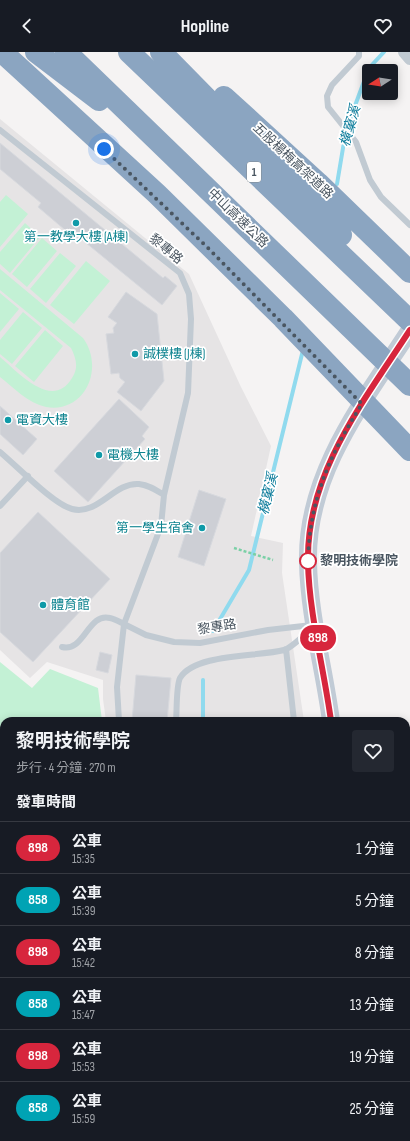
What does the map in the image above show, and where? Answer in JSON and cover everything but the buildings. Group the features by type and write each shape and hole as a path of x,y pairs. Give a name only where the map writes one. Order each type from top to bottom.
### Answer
{"highway":[{"path":"2,52 157,194 283,318 410,450"},
{"path":"36,52 184,165"},
{"name":"中山高速公路","path":"66,52 410,385"},
{"name":"1","path":"129,52 385,288 410,321"},
{"path":"161,52 295,189"},
{"path":"168,52 385,288 410,302"},
{"name":"五股楊梅高架道路","path":"174,52 318,183 410,272"}],"main road":[{"path":"330,717 308,563 311,520 328,465 346,430 410,330"},
{"path":"362,404 410,457"}],"street":[{"path":"404,52 410,59"}],"lane":[{"path":"359,52 359,56 332,85 327,96 328,107 356,142 370,180 382,197 410,225"},
{"path":"0,58 23,76 151,192 281,320 362,404"},
{"name":"黎專路","path":"0,130 180,273 188,294 191,319 188,393 164,495 161,526 124,624 116,687 119,717"},
{"path":"0,452 59,502 71,509 82,510 94,506 125,487 138,484 149,486 164,495"},
{"path":"0,506 28,476"},
{"name":"黎專路","path":"62,647 74,647 97,620 103,617 110,618 146,635 174,642 200,643 268,630 316,625"},
{"path":"176,717 179,679 189,670 199,664 221,658 286,650 316,625"},
{"path":"286,650 294,717"}],"path":[{"path":"234,548 273,560"}],"shaded area":[{"name":"黎明技術學院","path":"0,119 189,274 241,387 271,446 251,536 283,543 282,573 303,717 105,717 103,699 103,680 47,662 30,678 0,650"}],"green space":[{"path":"6,195 28,214 0,247 0,202"},
{"path":"25,223 40,237 10,273 0,264 0,252"},
{"path":"42,238 57,251 27,287 12,274"},
{"path":"60,253 76,266 46,303 30,289"},
{"path":"86,261 110,281 74,324 50,305"},
{"path":"0,269 83,338 89,350 92,362 91,375 81,396 71,403 60,407 46,407 39,405 22,395 0,377 0,357 35,386 45,390 55,391 64,387 72,378 76,367 71,348 0,290"},
{"path":"0,293 19,309 0,332"},
{"path":"23,312 42,328 12,364 0,354 0,340"},
{"path":"45,330 63,346 34,382 15,366"},
{"path":"0,662 32,688 50,669 98,688 102,717 0,717"}],"waterway":[{"name":"橫窠溪","path":"337,184 346,130 369,68 384,52"},
{"name":"橫窠溪","path":"213,631 249,570 303,350"},
{"name":"橫窠溪","path":"203,680 203,717"}],"bus line":[{"name":"898","path":"331,717 310,586 308,543 311,520 326,471 336,449 362,404 410,330"}],"place":[{"name":"第一教學大樓 (A棟)","path":"76,223"},
{"name":"誠樸樓 (J棟)","path":"135,354"},
{"name":"電資大樓","path":"8,420"},
{"name":"電機大樓","path":"99,455"},
{"name":"第一學生宿舍","path":"202,528"},
{"name":"黎明技術學院","path":"308,561"},
{"name":"體育館","path":"43,605"}],"route":[{"path":"104,149 151,192 281,320 362,404 336,449 318,494 311,520 308,543 308,563 308,561"}]}
